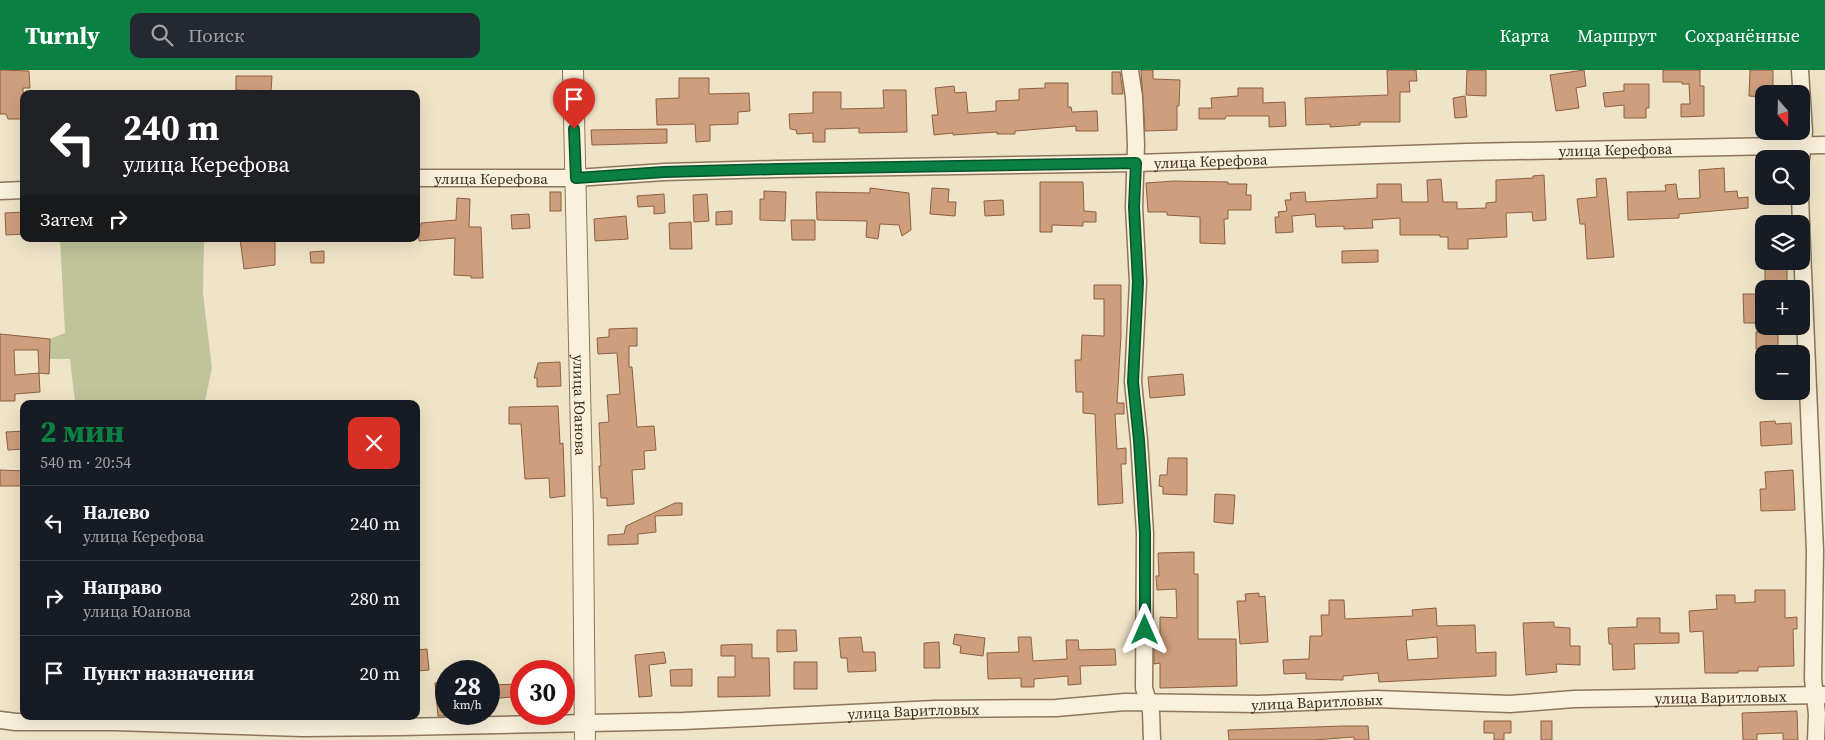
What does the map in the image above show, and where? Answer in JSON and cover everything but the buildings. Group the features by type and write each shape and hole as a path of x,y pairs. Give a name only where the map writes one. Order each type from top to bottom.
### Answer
{"street":[{"name":"улица Юанова","path":"573,70 585,732"},
{"path":"1130,70 1134,97 1136,163 1134,207 1138,282 1133,382 1145,533 1144,688 1151,711 1152,740"},
{"path":"1800,70 1804,123 1802,150"},
{"name":"улица Керефова","path":"1810,150 1825,145"},
{"name":"улица Керефова","path":"420,178 576,178 664,172 1136,163 1467,152 1755,153"},
{"path":"0,191 20,190"},
{"path":"1803,270 1815,551 1813,679 1820,695 1816,740"},
{"name":"улица Варитловых","path":"0,720 16,722 115,722 303,728 585,732 683,721 935,709 1056,708 1110,702 1258,704 1376,699 1510,704 1574,699 1820,695"}],"green space":[{"path":"60,242 204,242 203,294 212,368 205,400 75,400 70,359 50,359 50,339 65,333"}],"route":[{"path":"574,129 576,178 664,172 1104,162 1136,163 1134,207 1138,282 1133,382 1145,533 1145,630"}]}
